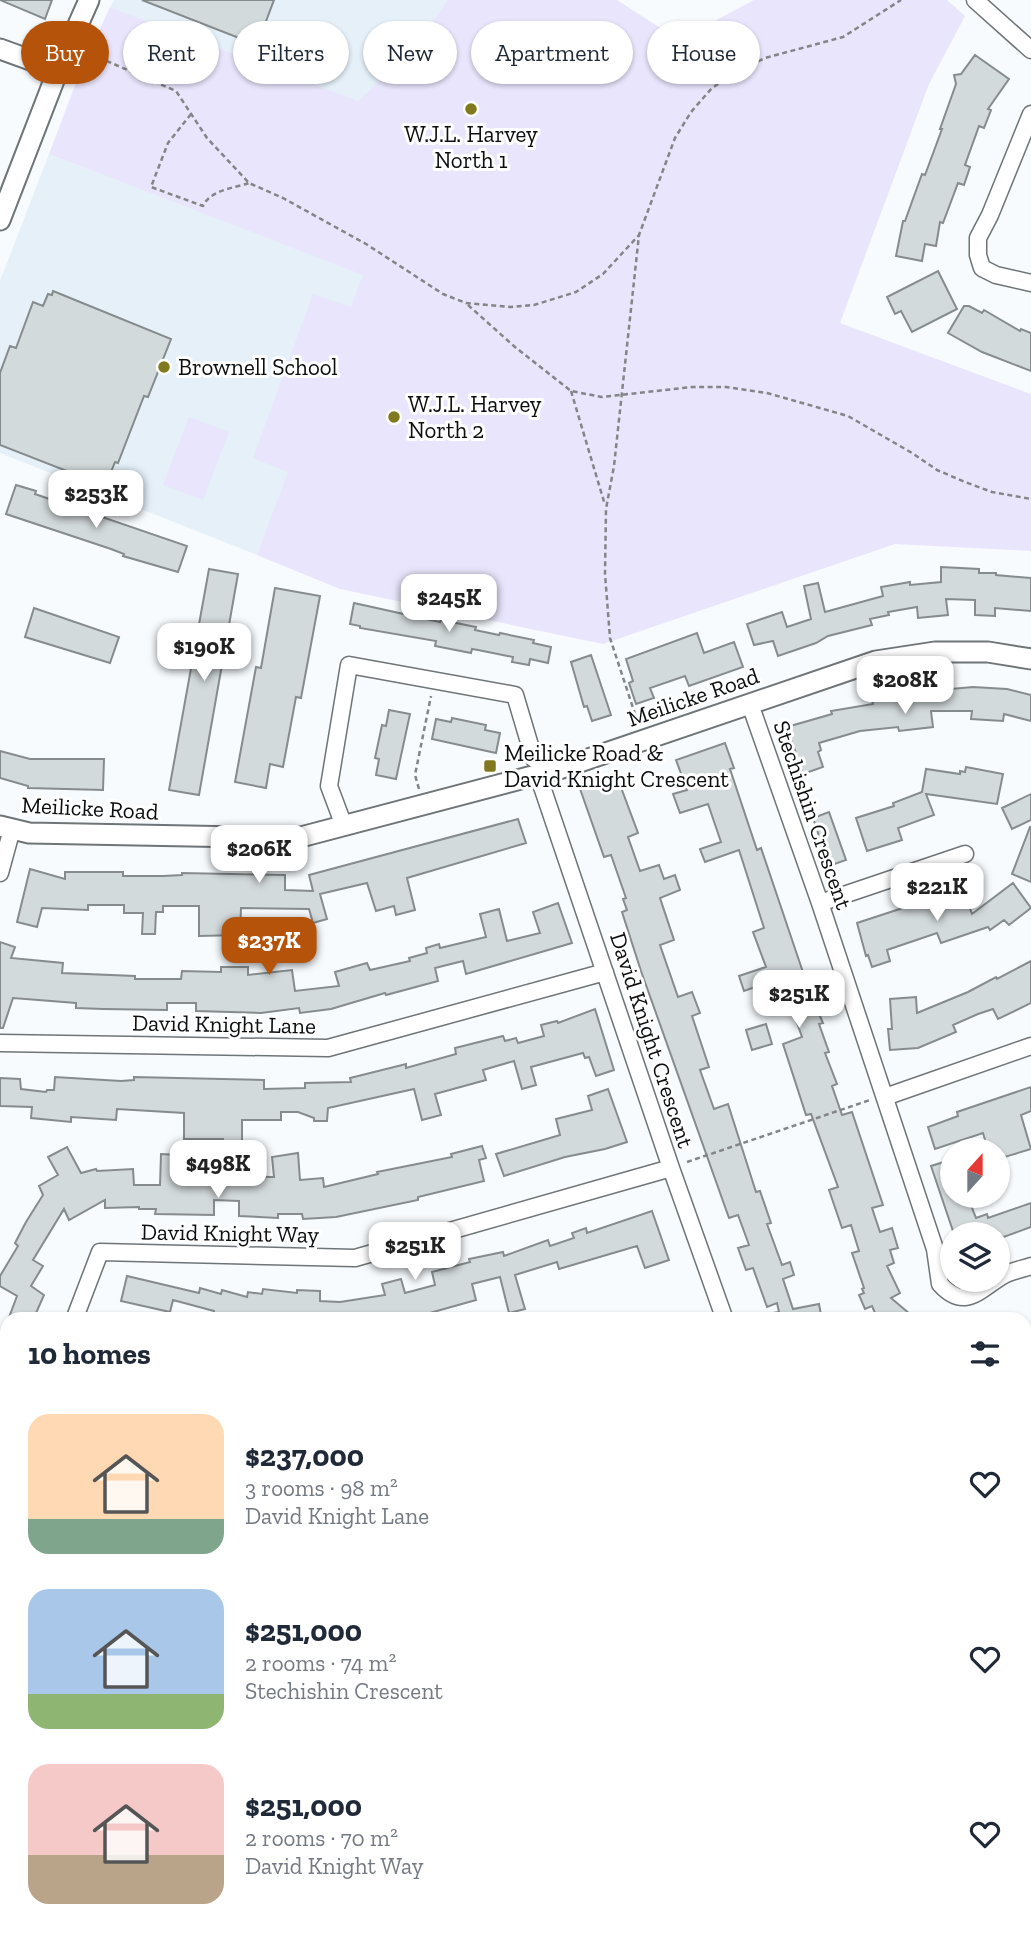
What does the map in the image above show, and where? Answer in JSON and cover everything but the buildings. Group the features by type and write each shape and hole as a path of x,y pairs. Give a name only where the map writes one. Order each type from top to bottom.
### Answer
{"street":[{"path":"80,21 89,0"},
{"path":"975,0 1031,50"},
{"path":"0,49 21,57"},
{"path":"0,219 53,84"},
{"path":"1031,114 978,238 978,255 982,268 996,275 1031,283"},
{"name":"Meilicke Road","path":"6,828 29,833 297,838 422,806 536,767 750,704 876,661 935,652 988,652 1031,659"},
{"path":"344,826 329,786 349,665 434,680"},
{"name":"David Knight Crescent","path":"434,680 515,695 536,767 722,1312"},
{"name":"Stechishin Crescent","path":"750,704 885,1097 935,1250 940,1284 951,1294 963,1297 974,1295 1003,1275 1031,1266"},
{"path":"0,873 6,828"},
{"path":"820,904 965,854"},
{"name":"David Knight Lane","path":"0,1043 328,1048 605,972"},
{"path":"885,1097 1031,1046"},
{"name":"David Knight Way","path":"77,1312 100,1252 355,1258 671,1168"}],"path":[{"path":"638,723 610,638 605,575 606,509 614,466 639,235 675,138 691,112 712,88 765,58 843,37 901,0"},
{"path":"109,62 176,91 207,138 249,183 283,198 366,244 443,294 466,303 510,307 534,305 576,292 603,274 639,235"},
{"path":"191,114 168,143 151,187 203,206 205,200 214,194 249,183"},
{"path":"466,303 515,347 571,391 602,397 657,389 703,387 740,389 793,400 848,416 895,442 937,470 965,482 992,492 1031,499"},
{"path":"571,391 606,509"},
{"path":"422,806 415,775 434,680"},
{"path":"688,1162 868,1100"}],"shaded area":[{"path":"114,0 447,0 434,21 363,21 363,84 394,84 378,109 312,84 349,84 349,21 233,21 233,54 219,48 219,21 147,21 110,7"},
{"path":"447,0 617,0 650,21 647,21 647,84 760,84 760,21 715,21 754,0 947,0 965,16 929,84 840,323 1031,394 1031,551 895,544 603,644 340,589 257,555 288,472 253,458 313,294 351,307 363,275 49,154 76,84 109,84 109,21 104,21 110,7 147,21 123,21 123,84 219,84 219,48 233,54 233,84 313,84 358,101 377,84 457,84 457,21 434,21"},
{"name":"Brownell School","path":"49,154 364,275 257,555 0,453 0,281"},
{"path":"189,417 229,432 203,500 163,485"}],"place":[{"name":"W.J.L. Harvey North 1","path":"471,109"},
{"name":"Brownell School","path":"164,367"},
{"name":"W.J.L. Harvey North 2","path":"394,417"},
{"name":"Meilicke Road & David Knight Crescent","path":"490,766"}]}
